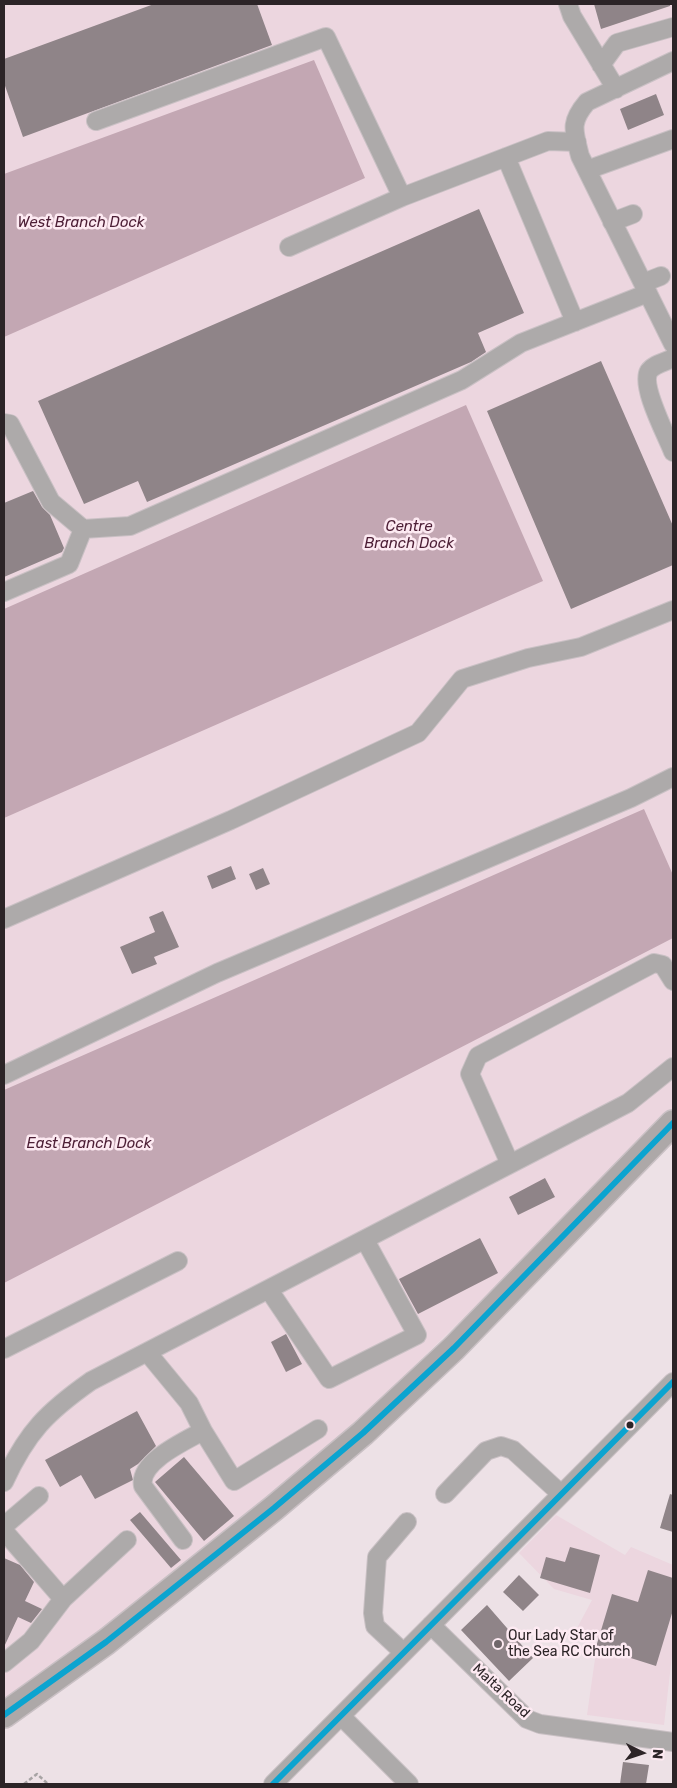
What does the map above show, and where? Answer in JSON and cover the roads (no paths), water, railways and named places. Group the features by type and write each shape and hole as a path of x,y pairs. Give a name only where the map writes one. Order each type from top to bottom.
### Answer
{"highway":[{"path":"4,1715 106,1642 274,1508 363,1433 454,1348 673,1123"}],"street":[{"path":"568,4 572,16 616,89"},
{"path":"601,65 617,43 673,27"},
{"path":"96,121 326,37 402,197"},
{"path":"672,338 667,314 646,288 612,222 587,170 576,142 573,127 578,113 587,102 673,61"},
{"path":"587,170 673,139"},
{"path":"289,247 402,197 506,157 548,142 576,142"},
{"path":"506,157 575,322"},
{"path":"612,222 633,214"},
{"path":"4,423 10,424 51,502 83,528 130,526 462,380 521,343 575,322 646,288 661,276"},
{"path":"673,358 653,367 648,372 646,380 649,394 673,452"},
{"path":"4,592 69,564 83,528"},
{"path":"4,920 231,820 418,733 462,679 528,658 581,648 673,610"},
{"path":"4,1075 217,973 631,798 673,777"},
{"path":"510,1164 470,1074 478,1056 654,963 663,965 673,981"},
{"path":"4,1482 32,1431 60,1403 91,1381 628,1103 673,1067"},
{"path":"269,1290 329,1379 417,1335 365,1240"},
{"path":"4,1349 178,1260"},
{"path":"147,1352 189,1403 234,1481 318,1429"},
{"path":"273,1784 342,1717 403,1652 673,1382"},
{"path":"183,1540 143,1486 142,1481 146,1468 203,1430"},
{"path":"445,1494 486,1451 501,1446 513,1450 561,1494"},
{"path":"4,1526 40,1496"},
{"path":"403,1652 375,1626 373,1613 377,1557 407,1522"},
{"path":"4,1531 63,1599"},
{"path":"4,1663 31,1641 63,1599 127,1540"},
{"name":"Malta Road","path":"431,1625 527,1719 540,1724 673,1742"},
{"path":"342,1717 401,1782"}],"water":[{"name":"West Branch Dock","path":"314,60 365,178 4,337 4,174"},
{"name":"Centre Branch Dock","path":"466,405 543,581 4,818 4,609"},
{"name":"East Branch Dock","path":"644,809 673,875 673,938 4,1283 4,1090"}],"place":[{"name":"Our Lady Star of the Sea RC Church","path":"498,1644"}]}
